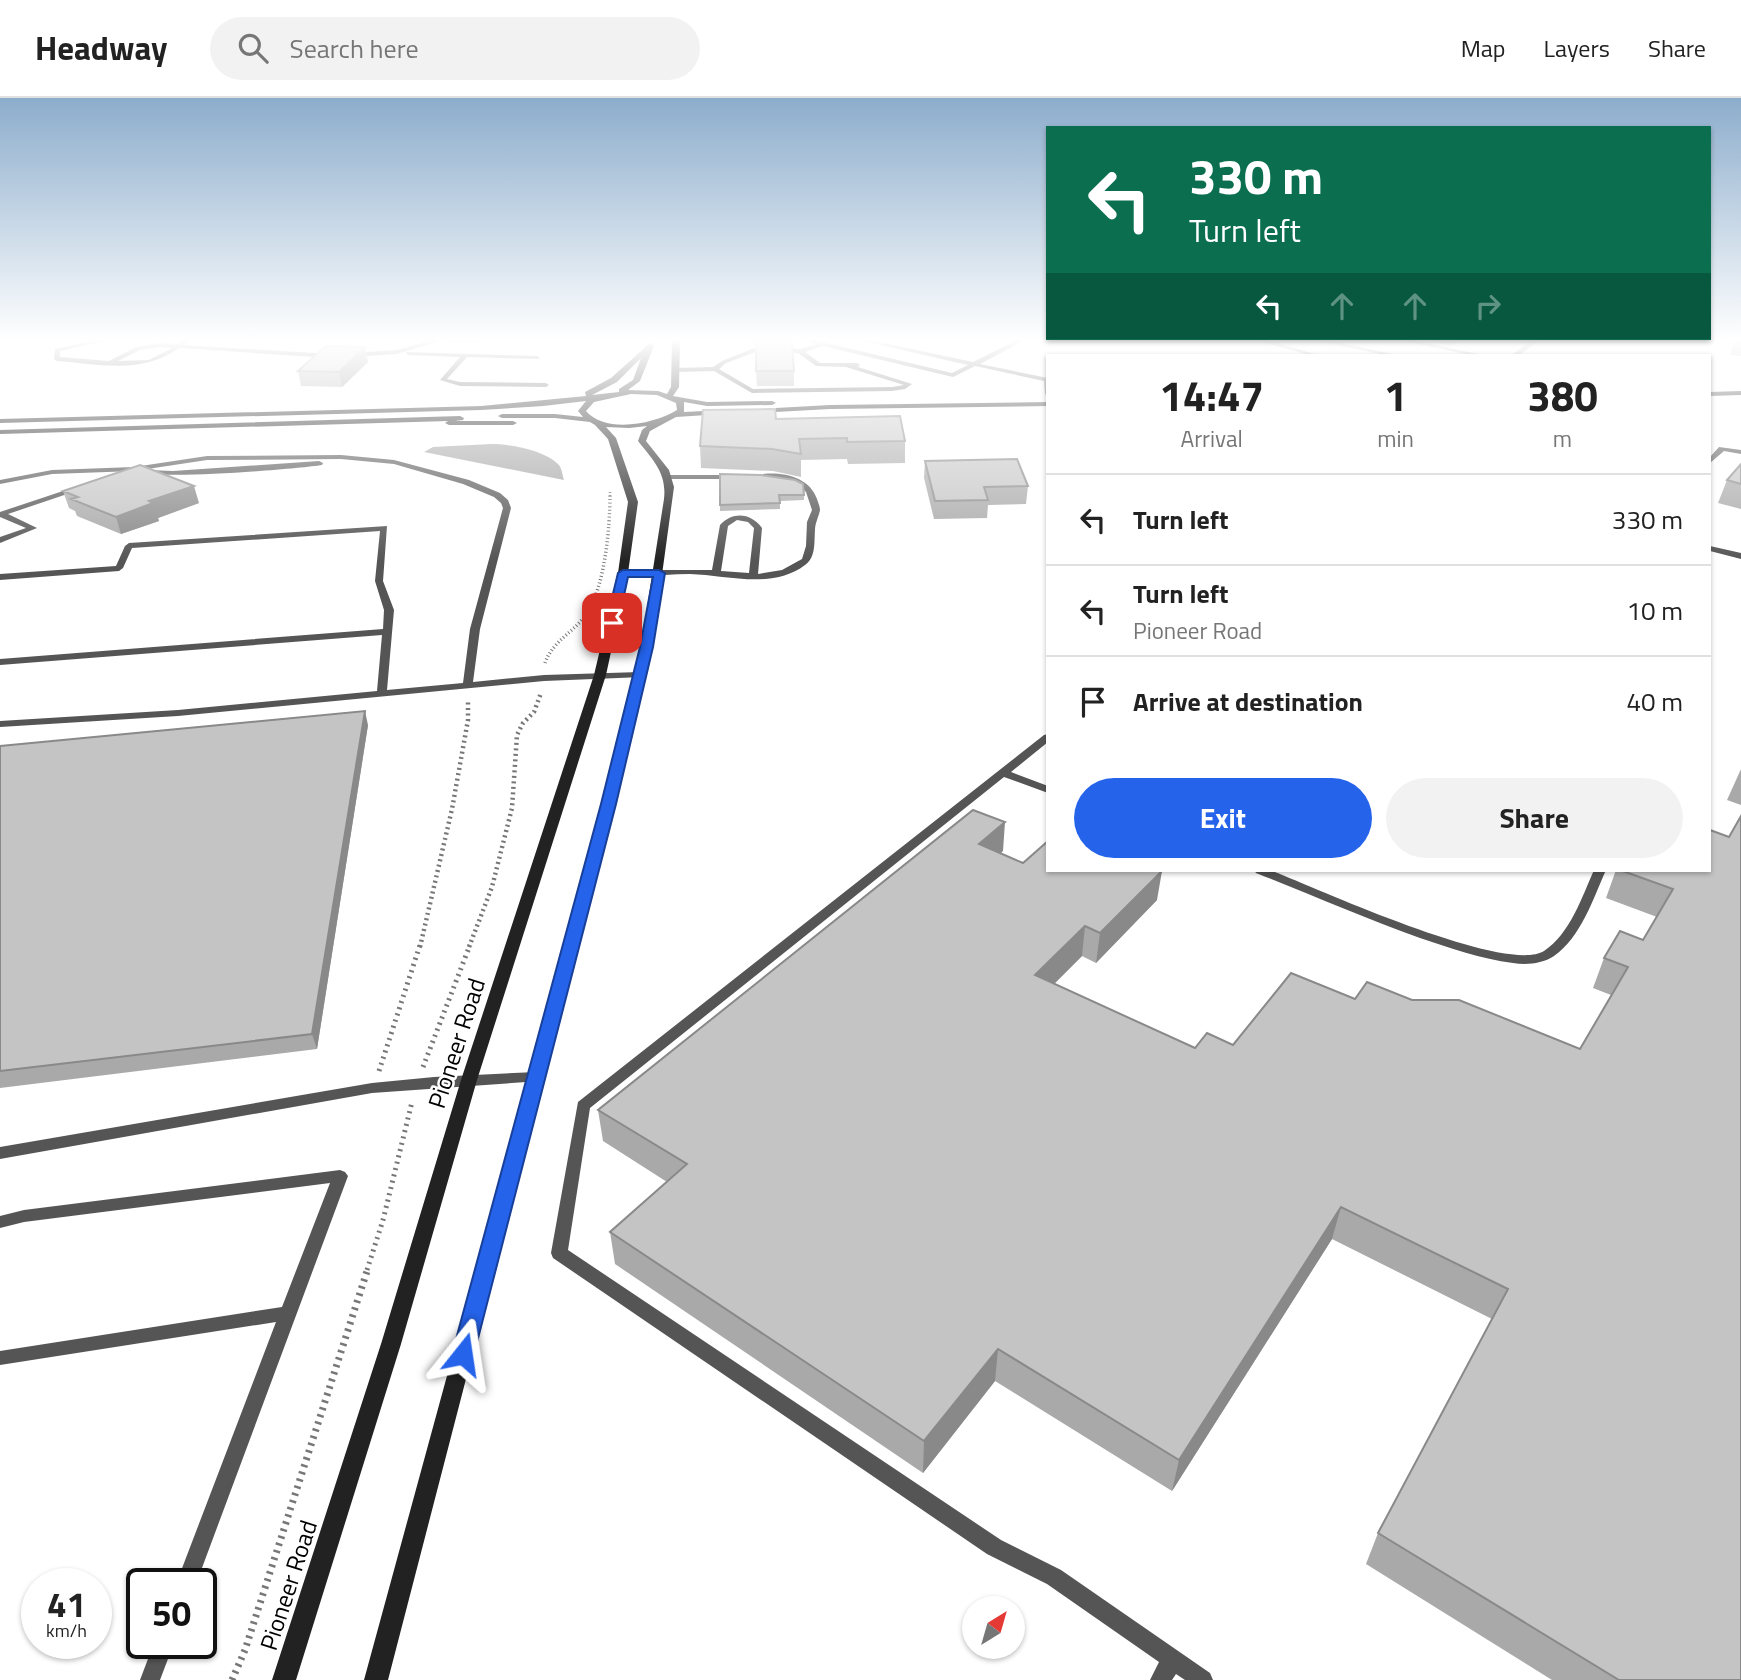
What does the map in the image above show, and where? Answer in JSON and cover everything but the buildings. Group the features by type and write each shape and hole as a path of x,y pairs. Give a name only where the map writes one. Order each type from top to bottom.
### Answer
{"main road":[{"path":"0,421 237,414"},
{"path":"585,414 595,422"},
{"path":"376,1680 640,675 670,496 668,477 642,441 646,430 674,414"},
{"path":"0,432 537,415 630,426 669,418 730,414"},
{"path":"371,422 557,424 591,428 612,438"},
{"name":"Pioneer Road","path":"284,1680 395,1332 469,1080 600,675 623,573 633,502 612,438 595,422"}],"lane":[{"path":"1711,460 1722,449 1741,452"},
{"path":"100,482 134,469 180,460 248,456 368,458 394,461 492,492 505,502 507,513 475,629 468,685"},
{"path":"0,482 52,472 134,469 173,473 368,458"},
{"path":"668,477 748,476"},
{"path":"623,573 775,576 803,562 808,556 810,519 816,510 813,498 805,484 787,478 760,476"},
{"path":"0,514 87,486"},
{"path":"0,514 33,528 0,540"},
{"path":"716,573 724,525 733,518 745,518 755,522 758,528 753,577"},
{"path":"0,577 119,568 129,546 384,528 379,581 389,610 382,694"},
{"path":"1711,548 1741,556"},
{"path":"0,662 386,632"},
{"path":"0,724 177,713 544,678 640,675"},
{"path":"1046,739 583,1106 559,1253 994,1547 1054,1577 1203,1680"},
{"path":"1003,773 1046,789"},
{"path":"1265,872 1447,943 1507,958 1537,959 1557,946 1579,914 1599,872"},
{"path":"0,1153 372,1088 536,1077"},
{"path":"0,1222 24,1216 340,1176 192,1568"},
{"path":"0,1358 288,1313"},
{"path":"150,1680 158,1659"},
{"path":"1160,1680 1173,1659"}],"path":[{"path":"232,1680 383,1220 416,1084 492,887 512,808 517,735 540,700 545,663 551,649 585,617 593,604 609,521 608,484"},
{"path":"372,1088 397,1021 434,896 468,720 468,685"}],"shaded area":[{"path":"508,445 544,455 559,466 564,480 424,452 433,447"}],"route":[{"path":"463,1354 609,804 647,647 659,573 623,573 612,623"}]}
